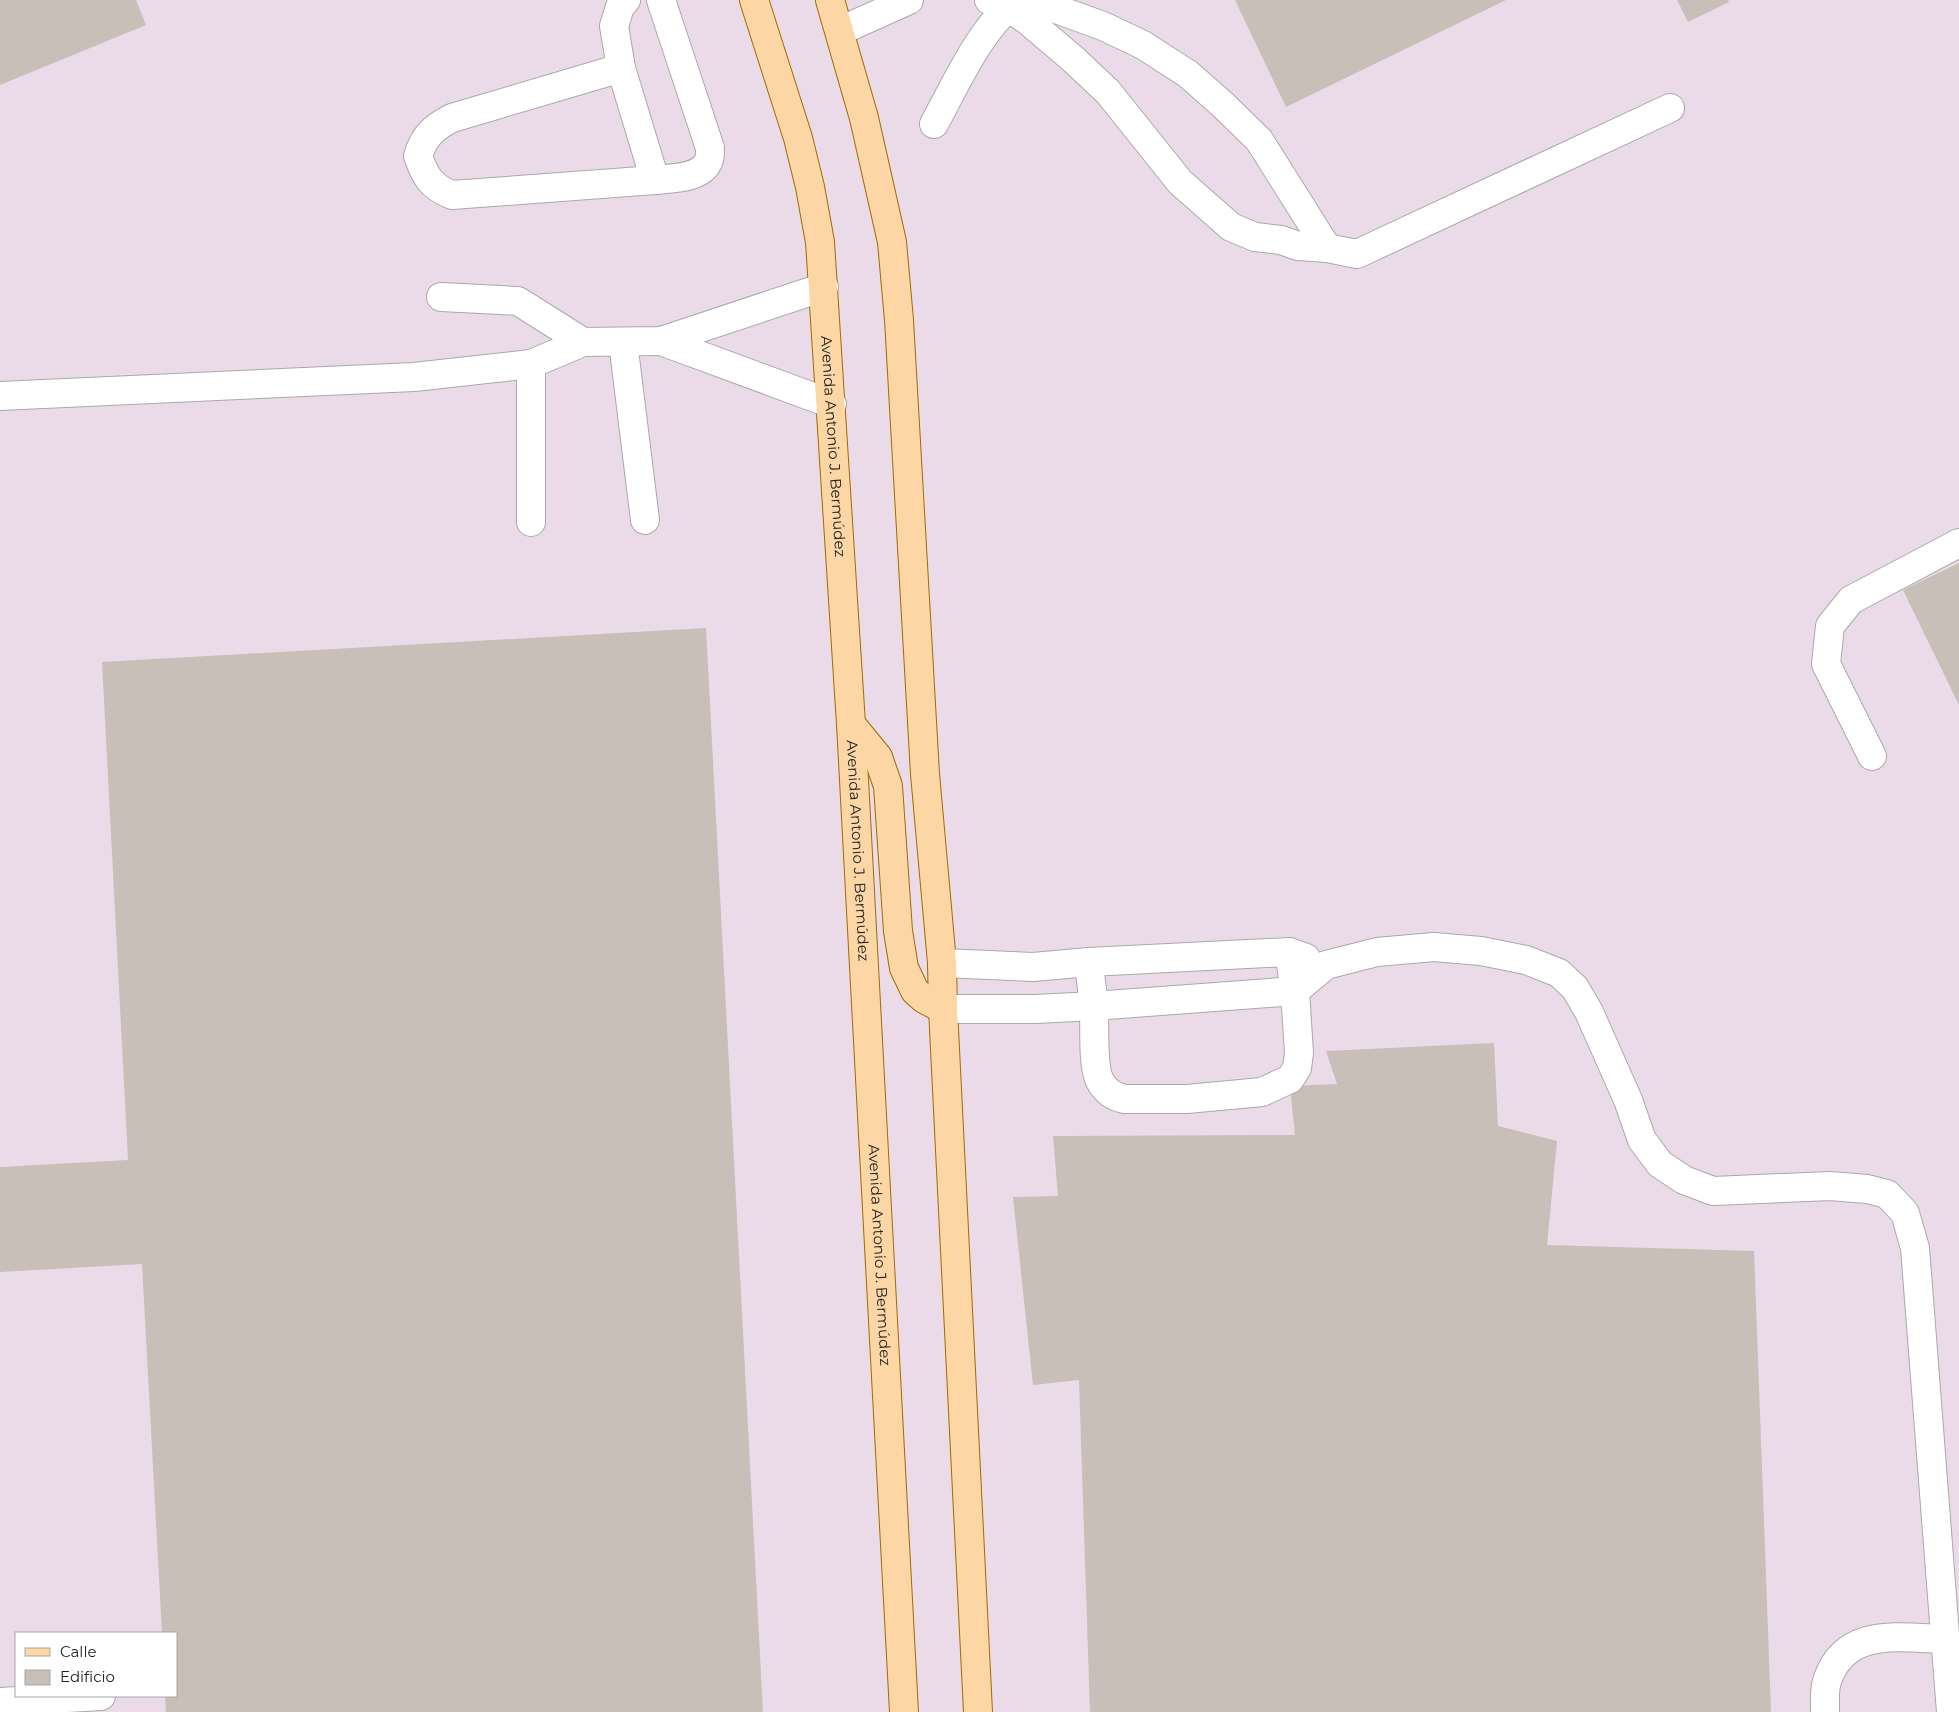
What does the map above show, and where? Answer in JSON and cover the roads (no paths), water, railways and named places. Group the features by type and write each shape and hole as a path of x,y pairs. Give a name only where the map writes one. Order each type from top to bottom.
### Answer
{"main road":[{"name":"Avenida Antonio J. Bermúdez","path":"754,0 798,138 820,242 824,287 851,724 904,1712"},
{"path":"830,0 864,118 892,242 899,320 925,774 942,963 978,1712"},
{"path":"851,724 878,757 888,786 898,931 904,968 915,991 924,999 943,1009"}],"lane":[{"path":"626,0 620,7 614,26 620,68 655,180"},
{"path":"620,68 452,118 436,127 427,135 418,156 424,172 431,183 441,191 452,195 655,180 688,176 701,171 709,160 710,148 661,0"},
{"path":"840,31 909,0"},
{"path":"1036,0 1143,45 1188,74 1259,140 1328,248"},
{"path":"934,124 1004,2 1073,59 1108,92 1180,182 1231,227 1255,237 1281,240 1298,246 1328,248 1357,254 1670,108"},
{"path":"0,396 414,378 531,364 582,342 661,341 824,287"},
{"path":"441,297 518,301 582,342"},
{"path":"661,341 832,404"},
{"path":"623,342 645,520"},
{"path":"531,364 531,522"},
{"path":"1872,756 1826,664 1830,626 1850,600 1959,543"},
{"path":"943,1009 1036,1009 1295,991 1326,965 1377,952 1434,947 1504,955 1526,960 1558,973 1575,988 1589,1012 1628,1100 1642,1140 1660,1164 1684,1180 1713,1191 1830,1186 1866,1189 1887,1194 1906,1213 1915,1248 1950,1712"},
{"path":"1089,962 1094,1006 1096,1067 1099,1080 1106,1090 1114,1096 1124,1099 1186,1099 1262,1092 1290,1079 1297,1068 1299,1053 1295,991 1289,952"},
{"path":"942,963 1033,967 1089,962 1289,952 1326,965"},
{"path":"1825,1712 1826,1682 1837,1660 1855,1644 1878,1638 1946,1640"},
{"path":"0,1702 84,1697"}]}
